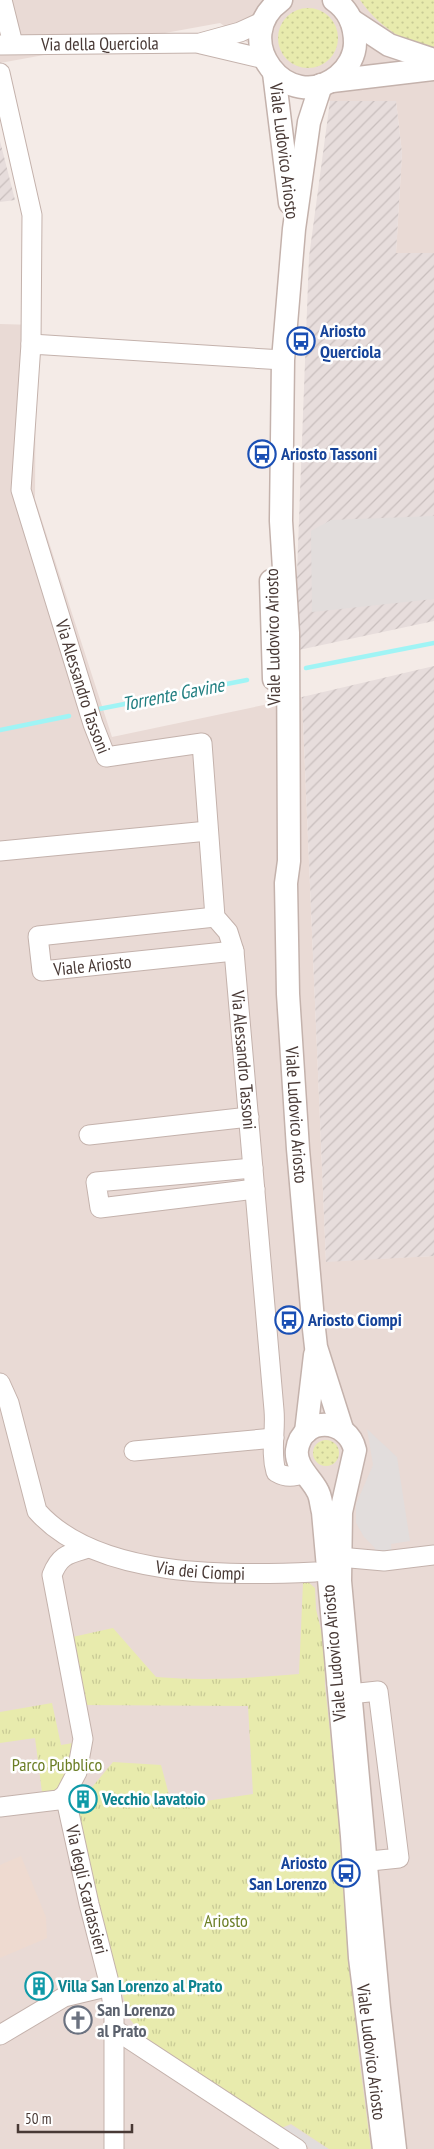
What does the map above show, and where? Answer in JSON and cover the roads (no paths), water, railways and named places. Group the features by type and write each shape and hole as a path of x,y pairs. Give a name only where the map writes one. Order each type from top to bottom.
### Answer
{"street":[{"path":"2,0 7,44"},
{"name":"Via della Querciola","path":"7,44 200,43 240,32 264,21 269,12 281,0"},
{"path":"340,6 389,45 434,60"},
{"path":"327,83 343,72 351,60 355,47 355,33 340,6"},
{"path":"264,21 260,34 261,47 269,66"},
{"name":"Via della Querciola","path":"200,43 269,66 296,86 309,87 434,69"},
{"name":"Viale Ludovico Ariosto","path":"269,66 294,229"},
{"path":"0,73 32,215 31,344 283,360"},
{"name":"Viale Ludovico Ariosto","path":"327,83 309,122 294,229 282,391 271,467 271,632 282,858 286,882 288,994 296,1122 316,1347 306,1432 300,1440 297,1455 299,1464 318,1492 323,1512 352,1836 360,1958 384,2149"},
{"name":"Via Alessandro Tassoni","path":"31,344 21,490 93,724 106,757 202,743 215,917 228,932 234,951 274,1410 272,1458 276,1472 290,1476 306,1474"},
{"path":"0,851 208,831"},
{"name":"Viale Ariosto","path":"215,917 38,936 42,971 234,951"},
{"path":"89,1135 249,1117"},
{"path":"253,1168 96,1182 100,1208 255,1189"},
{"name":"Viale Ludovico Ariosto","path":"316,1347 342,1429 352,1440 355,1450 327,1566 350,1694 367,1861 379,2008 395,2149"},
{"path":"0,1384 9,1403 37,1511 49,1525 90,1548"},
{"path":"306,1432 326,1424 342,1429"},
{"path":"134,1451 274,1438"},
{"path":"306,1474 325,1482 343,1476 350,1469"},
{"path":"0,1807 58,1800 65,1796 77,1772 83,1739 52,1575 56,1564 65,1555 90,1548"},
{"name":"Via dei Ciompi","path":"90,1548 128,1560 175,1571 260,1575 327,1566 434,1556"},
{"name":"Viale Ludovico Ariosto","path":"350,1694 378,1691 399,1858 361,1862 352,1836"},
{"name":"Via degli Scardassieri","path":"65,1796 89,1904 110,1986 114,2029 114,2149"},
{"path":"0,2035 64,1997 110,1986"},
{"path":"114,2029 297,2149"}],"waterway":[{"name":"Torrente Gavine","path":"306,668 434,643"},
{"name":"Torrente Gavine","path":"99,709 247,680"},
{"name":"Torrente Gavine","path":"0,730 69,716"}],"place":[{"name":"Ariosto Querciola","path":"301,341"},
{"name":"Ariosto Tassoni","path":"262,454"},
{"name":"Ariosto Ciompi","path":"289,1320"},
{"name":"Vecchio lavatoio","path":"83,1799"},
{"name":"Ariosto San Lorenzo","path":"346,1873"},
{"name":"Villa San Lorenzo al Prato","path":"39,1986"},
{"name":"San Lorenzo al Prato","path":"78,2020"}],"park label":[{"name":"Parco Pubblico","path":"57,1765"},
{"name":"Ariosto","path":"226,1921"}]}
